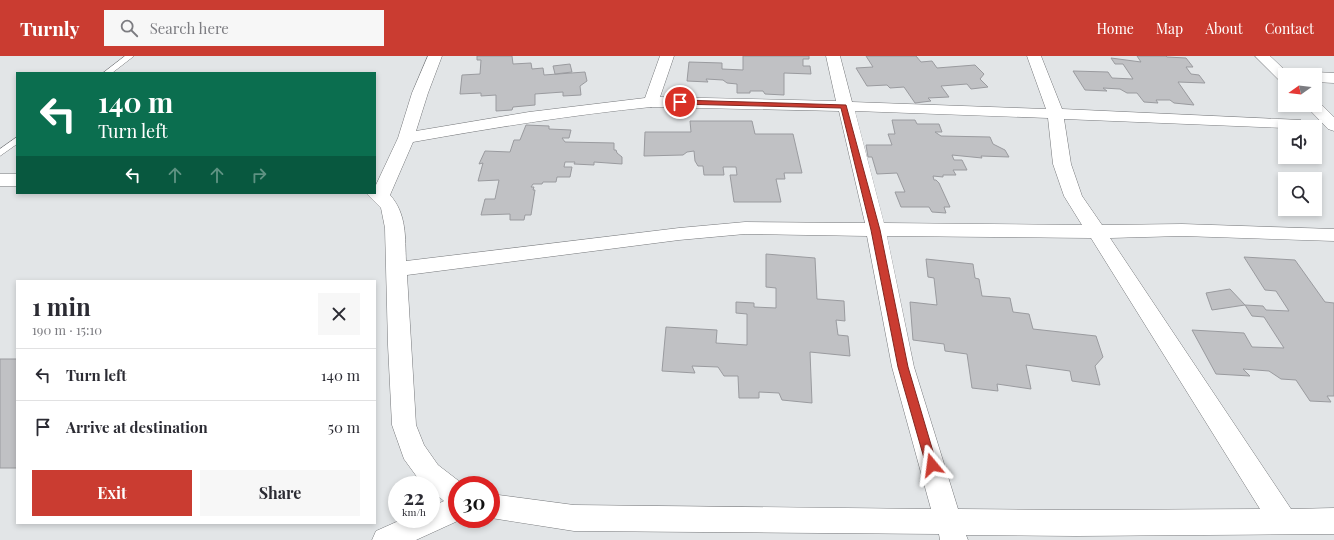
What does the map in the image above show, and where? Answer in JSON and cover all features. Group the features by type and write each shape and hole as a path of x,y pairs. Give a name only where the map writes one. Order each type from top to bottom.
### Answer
{"street":[{"path":"434,56 420,93 406,138 378,195 388,203 393,212 395,228 404,425 413,450 429,473 448,488"},
{"path":"651,102 667,56"},
{"path":"833,56 844,106 876,230 903,367 951,530"},
{"path":"1034,56 1055,114 1062,164 1073,196 1284,522"},
{"path":"1262,56 1278,71"},
{"path":"1322,77 1334,78"},
{"path":"406,138 529,117 600,107 651,102 844,106 1278,122"},
{"path":"1319,112 1334,126"},
{"path":"0,180 16,180"},
{"path":"397,269 680,234 745,228 1095,232 1182,230 1334,235"},
{"path":"500,507 574,518 951,530 1076,523 1334,521"},
{"path":"386,540 448,512"}],"lane":[{"path":"108,72 130,56"},
{"path":"0,153 16,141"}],"building":[{"path":"477,56 512,56 513,64 531,63 532,69 543,68 544,75 585,72 587,81 580,86 581,95 563,96 563,92 535,94 535,105 513,107 512,110 496,111 496,95 481,96 481,93 460,94 462,75 480,74 481,60 477,60"},
{"path":"743,56 809,56 809,59 803,59 803,66 810,66 811,74 784,73 784,95 765,94 763,91 737,93 737,84 727,83 723,80 706,79 708,82 687,81 689,62 722,63 722,69 743,70"},
{"path":"866,56 916,56 921,62 932,61 937,68 975,65 984,74 980,79 988,87 971,89 967,84 941,86 949,97 928,98 931,101 915,103 904,87 890,88 887,85 867,86 856,68 873,67"},
{"path":"1137,56 1186,58 1193,67 1186,67 1191,74 1199,75 1205,83 1178,82 1194,105 1174,103 1170,100 1156,100 1158,103 1144,102 1137,93 1127,93 1120,89 1103,88 1107,91 1085,90 1073,71 1108,72 1112,78 1133,79 1123,64 1115,64 1111,58 1141,62"},
{"path":"570,64 572,72 555,74 553,66"},
{"path":"892,120 915,120 917,124 939,124 942,132 935,132 941,136 990,137 993,144 1005,150 1009,157 981,156 982,158 952,155 954,160 962,160 967,170 953,170 956,175 943,175 943,177 933,176 934,180 939,183 950,207 944,207 946,213 932,212 929,207 901,207 895,192 905,192 897,173 877,174 872,157 868,157 866,145 892,145 888,134 895,134"},
{"path":"690,121 752,121 755,134 793,134 802,173 784,173 785,179 776,179 781,202 734,202 730,175 737,175 736,167 723,167 724,175 704,175 703,166 698,166 695,161 694,151 687,152 683,155 644,156 645,132 691,132"},
{"path":"526,125 549,126 549,129 571,130 569,138 562,138 565,142 614,143 614,150 616,150 622,157 622,164 594,162 594,165 565,162 564,167 572,167 570,177 557,177 556,182 533,184 531,187 534,187 533,190 535,190 531,215 525,215 524,220 510,220 510,214 481,215 485,199 495,199 499,180 478,181 483,163 479,164 485,151 510,152 514,140 520,140"},
{"path":"766,254 815,258 817,299 844,301 845,321 836,320 838,335 848,336 850,356 810,352 812,403 782,400 779,393 759,392 759,398 739,398 738,376 724,376 718,367 692,366 695,373 662,371 666,327 717,330 716,343 747,345 747,314 736,313 736,302 754,303 754,307 776,308 776,288 766,287"},
{"path":"1244,257 1295,260 1325,302 1334,303 1334,396 1327,396 1331,402 1310,401 1296,380 1281,379 1269,371 1243,369 1250,376 1216,374 1192,330 1244,333 1252,347 1284,348 1264,317 1252,316 1245,305 1263,306 1266,310 1289,311 1276,291 1265,290"},
{"path":"926,259 973,264 975,278 979,279 982,296 1010,298 1013,312 1029,314 1033,329 1096,336 1103,357 1095,366 1100,385 1072,381 1070,371 1026,365 1031,389 997,384 998,391 972,388 967,354 945,351 944,344 913,340 910,302 937,305 934,278 928,277"},
{"path":"1230,289 1245,305 1212,310 1206,293"},
{"path":"0,359 16,359 16,468 0,468"}],"route":[{"path":"680,102 844,106 876,230 903,367 932,465"}]}
